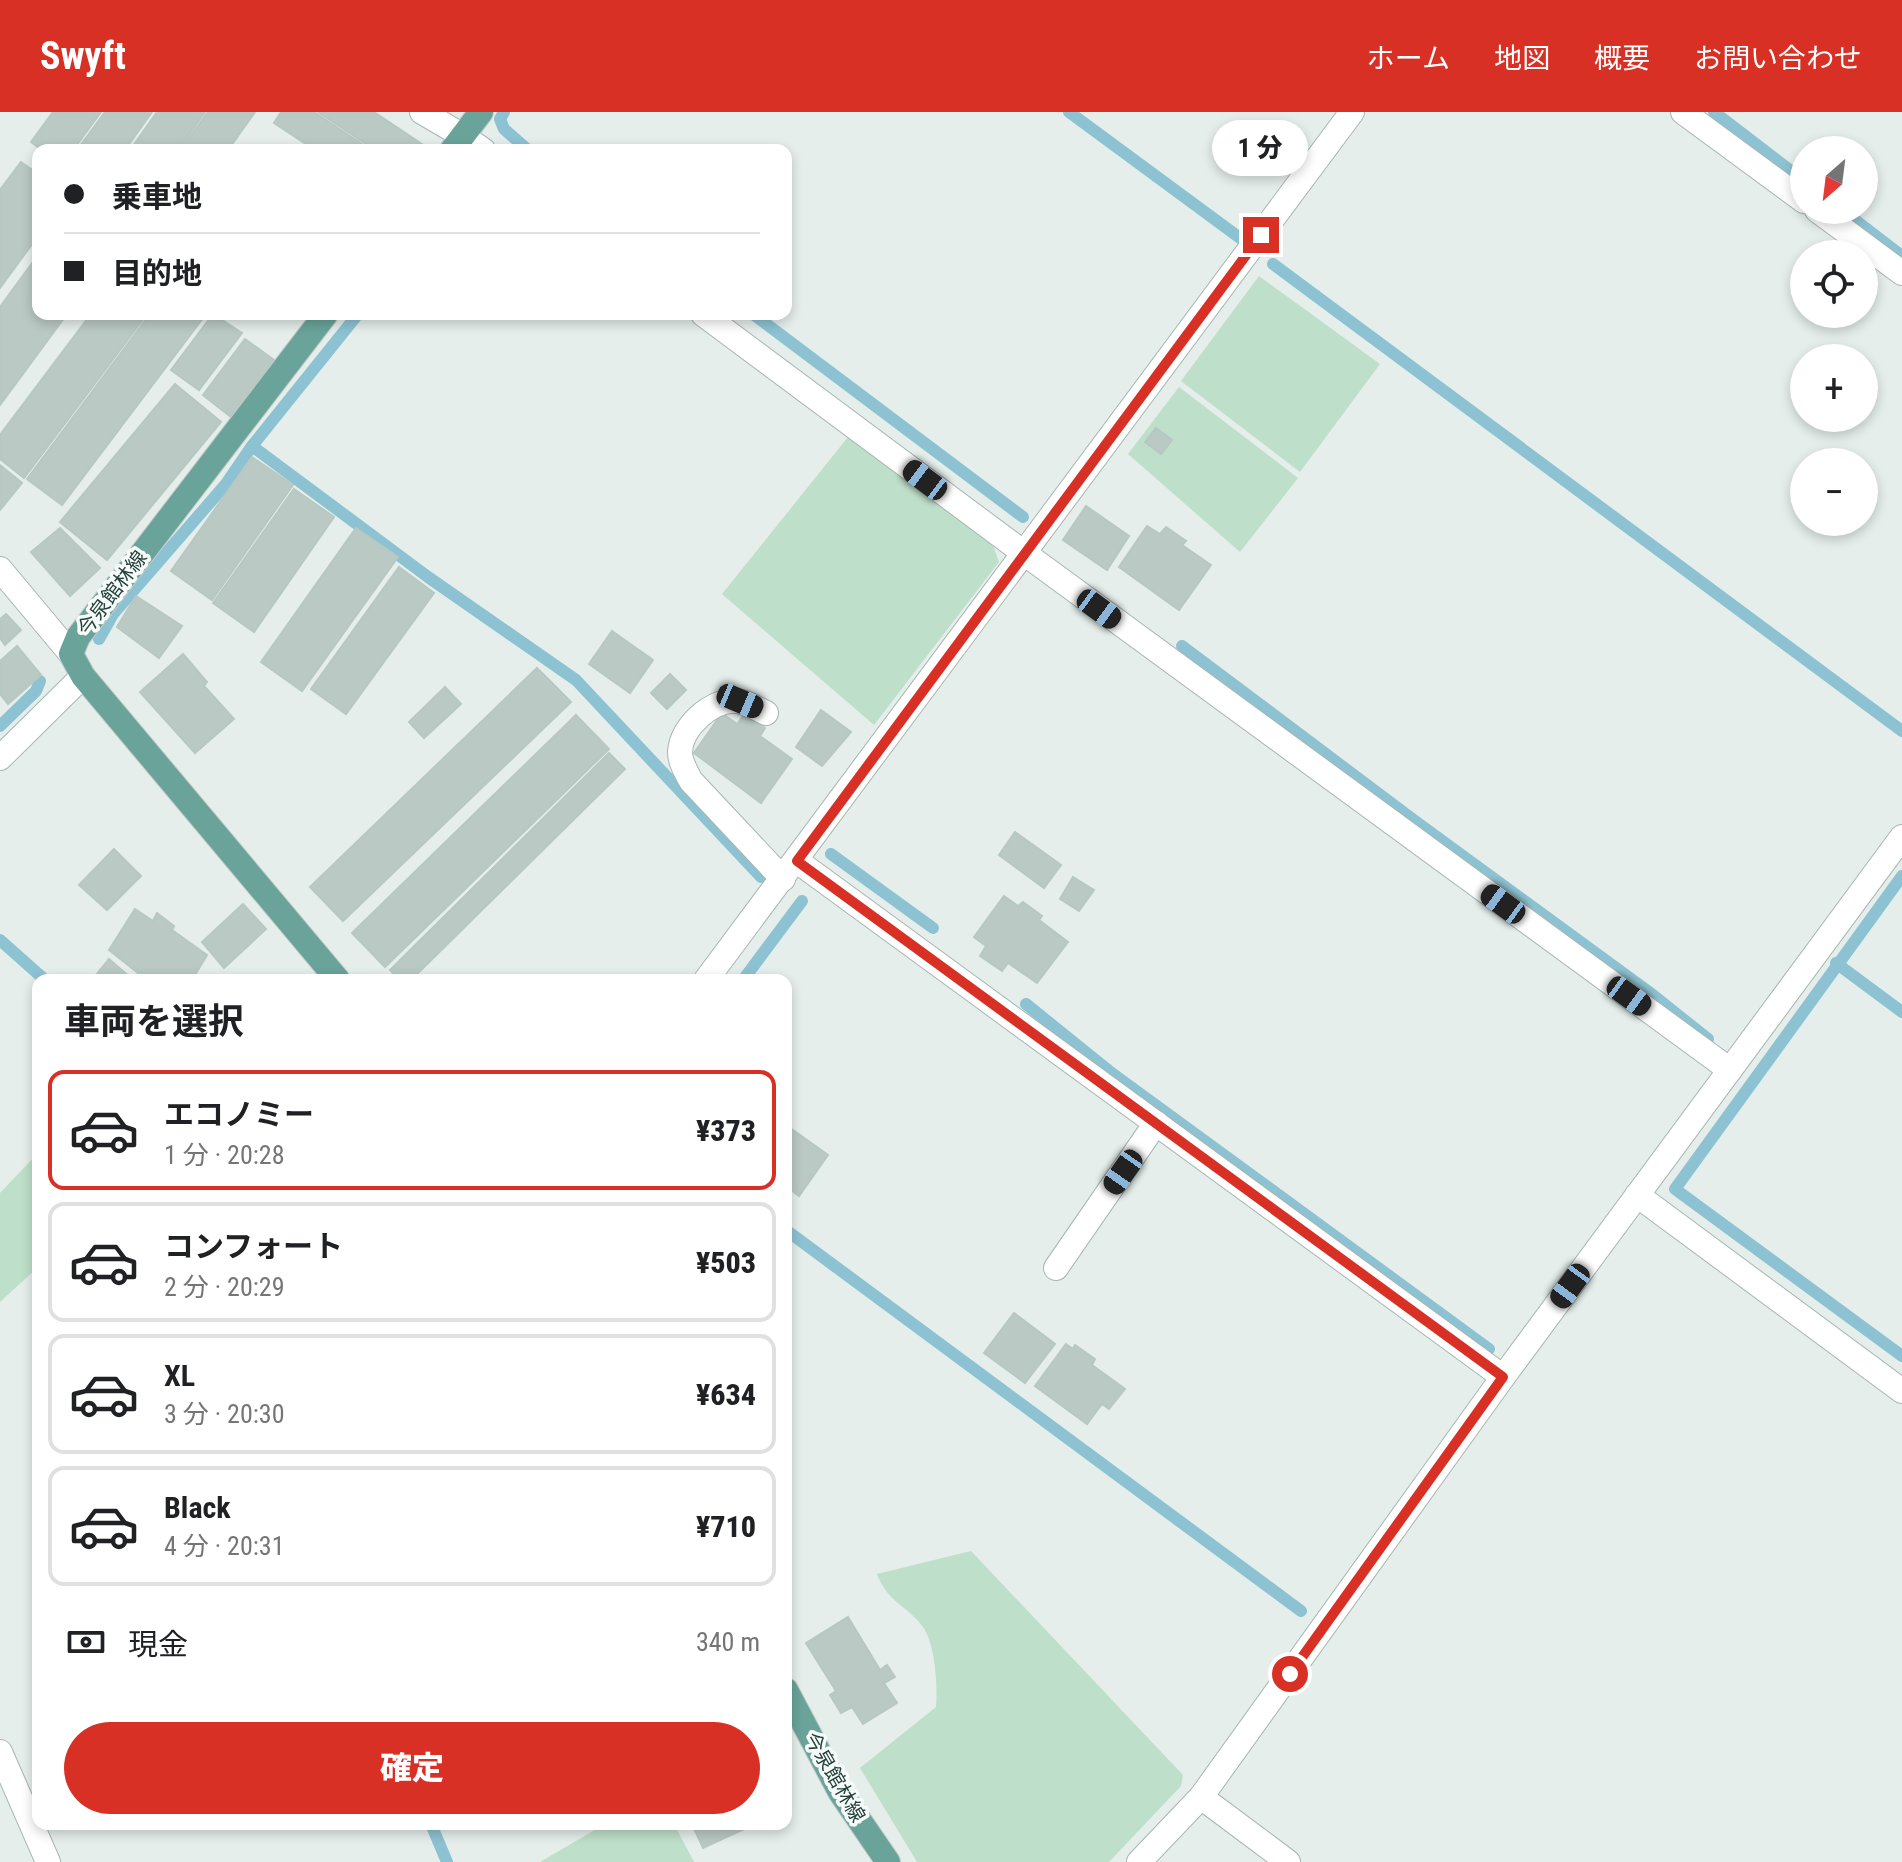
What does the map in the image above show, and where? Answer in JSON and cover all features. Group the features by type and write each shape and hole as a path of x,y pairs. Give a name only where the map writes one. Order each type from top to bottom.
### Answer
{"main road":[{"path":"466,144 481,112"},
{"name":"今泉館林線","path":"321,320 78,637 71,654 83,676 333,974"},
{"name":"今泉館林線","path":"792,1701 840,1792 888,1862"}],"street":[{"path":"422,112 465,144"},
{"path":"711,974 1352,112"},
{"path":"1683,112 1790,191"},
{"path":"1836,224 1902,273"},
{"path":"711,320 1730,1070"},
{"path":"0,569 71,654"},
{"path":"0,758 83,676"},
{"path":"766,713 740,701 726,702 708,710 696,720 680,751 691,781 790,870 1156,1123 1503,1377"},
{"path":"1139,1862 1201,1797 1503,1377 1902,837"},
{"path":"1056,1268 1156,1123"},
{"path":"1637,1195 1902,1391"},
{"path":"0,1752 32,1825"},
{"path":"1201,1797 1288,1862"},
{"path":"34,1830 48,1862"}],"green space":[{"path":"1259,276 1380,364 1300,472 1181,381"},
{"path":"1179,387 1298,478 1240,552 1128,454"},
{"path":"848,437 993,545 999,562 874,725 722,594"},
{"path":"32,1159 32,1273 0,1302 0,1193"},
{"path":"971,1551 1183,1775 1181,1786 1109,1862 917,1862 860,1768 936,1707 935,1666 927,1634 917,1620 892,1598 877,1574"},
{"path":"595,1830 677,1830 694,1862 540,1862"}],"building":[{"path":"53,112 101,112 77,144 31,142"},
{"path":"105,112 152,112 129,144 81,144"},
{"path":"157,112 205,112 182,144 134,144"},
{"path":"208,112 255,112 232,144 184,144"},
{"path":"281,112 314,112 362,144 306,144 274,123"},
{"path":"318,112 374,112 422,144 366,144"},
{"path":"21,162 32,170 32,244 0,288 0,190"},
{"path":"32,263 32,320 63,320 0,405 0,307"},
{"path":"86,320 142,320 24,478 0,459 0,435"},
{"path":"146,320 201,320 62,505 27,479"},
{"path":"208,320 222,320 242,333 199,390 171,370"},
{"path":"245,339 274,360 231,417 203,395"},
{"path":"175,384 221,422 107,560 60,522"},
{"path":"1156,428 1172,440 1161,454 1145,442"},
{"path":"252,457 293,485 212,600 171,571"},
{"path":"0,465 22,483 0,510"},
{"path":"294,489 334,517 254,632 213,603"},
{"path":"1086,506 1129,536 1107,570 1063,540"},
{"path":"1147,526 1160,534 1166,527 1186,541 1182,545 1211,565 1179,610 1119,567"},
{"path":"60,528 100,568 70,596 31,552"},
{"path":"356,528 398,557 302,691 261,662"},
{"path":"399,567 434,593 346,714 311,689"},
{"path":"136,596 182,626 159,658 117,627"},
{"path":"6,614 21,630 5,645 0,638 0,619"},
{"path":"612,631 653,660 630,693 589,664"},
{"path":"17,646 41,675 8,704 0,694 0,661"},
{"path":"183,654 207,682 204,686 234,719 195,753 140,692"},
{"path":"537,668 571,702 343,921 310,887"},
{"path":"670,674 686,690 667,709 651,693"},
{"path":"445,687 461,704 424,738 409,722"},
{"path":"821,710 851,732 822,766 796,747"},
{"path":"722,713 737,724 744,715 765,728 760,736 792,759 761,803 694,753"},
{"path":"576,715 609,749 385,967 352,933"},
{"path":"609,753 625,769 417,974 394,974 390,970"},
{"path":"1015,832 1061,865 1044,888 999,855"},
{"path":"114,849 141,876 107,910 79,885"},
{"path":"1073,877 1094,890 1079,911 1060,899"},
{"path":"1004,896 1018,906 1023,902 1042,916 1039,920 1068,942 1037,983 1008,963 1002,971 980,956 986,946 974,937"},
{"path":"243,904 266,929 224,968 202,942"},
{"path":"135,909 153,921 157,913 174,926 172,930 207,955 196,974 139,974 109,950"},
{"path":"109,959 126,974 97,974"},
{"path":"792,1129 828,1155 799,1196 792,1191"},
{"path":"1014,1313 1055,1344 1025,1383 984,1353"},
{"path":"1066,1344 1073,1349 1075,1345 1095,1359 1092,1365 1125,1389 1109,1409 1102,1404 1087,1424 1035,1386"},
{"path":"848,1617 880,1670 887,1665 895,1677 884,1683 897,1703 863,1724 852,1707 841,1713 830,1695 836,1691 806,1643"},
{"path":"695,1830 742,1830 703,1848"}],"waterway":[{"path":"504,112 500,119 504,129 521,144"},
{"path":"1069,112 1240,238"},
{"path":"1714,112 1790,170"},
{"path":"1860,224 1902,256"},
{"path":"1273,264 1902,731"},
{"path":"99,639 113,614 226,484 252,446 353,320"},
{"path":"761,320 1023,517"},
{"path":"252,446 428,577 576,680 761,877"},
{"path":"1182,646 1708,1039"},
{"path":"0,726 36,691 40,681"},
{"path":"831,854 933,928"},
{"path":"1902,876 1675,1189 1902,1356"},
{"path":"747,974 802,901"},
{"path":"0,940 38,974"},
{"path":"1836,963 1902,1012"},
{"path":"1026,1004 1109,1071 1489,1349"},
{"path":"792,1234 1301,1611"},
{"path":"434,1830 447,1862"}],"route":[{"path":"1261,235 797,861 1503,1377 1290,1674"}]}
